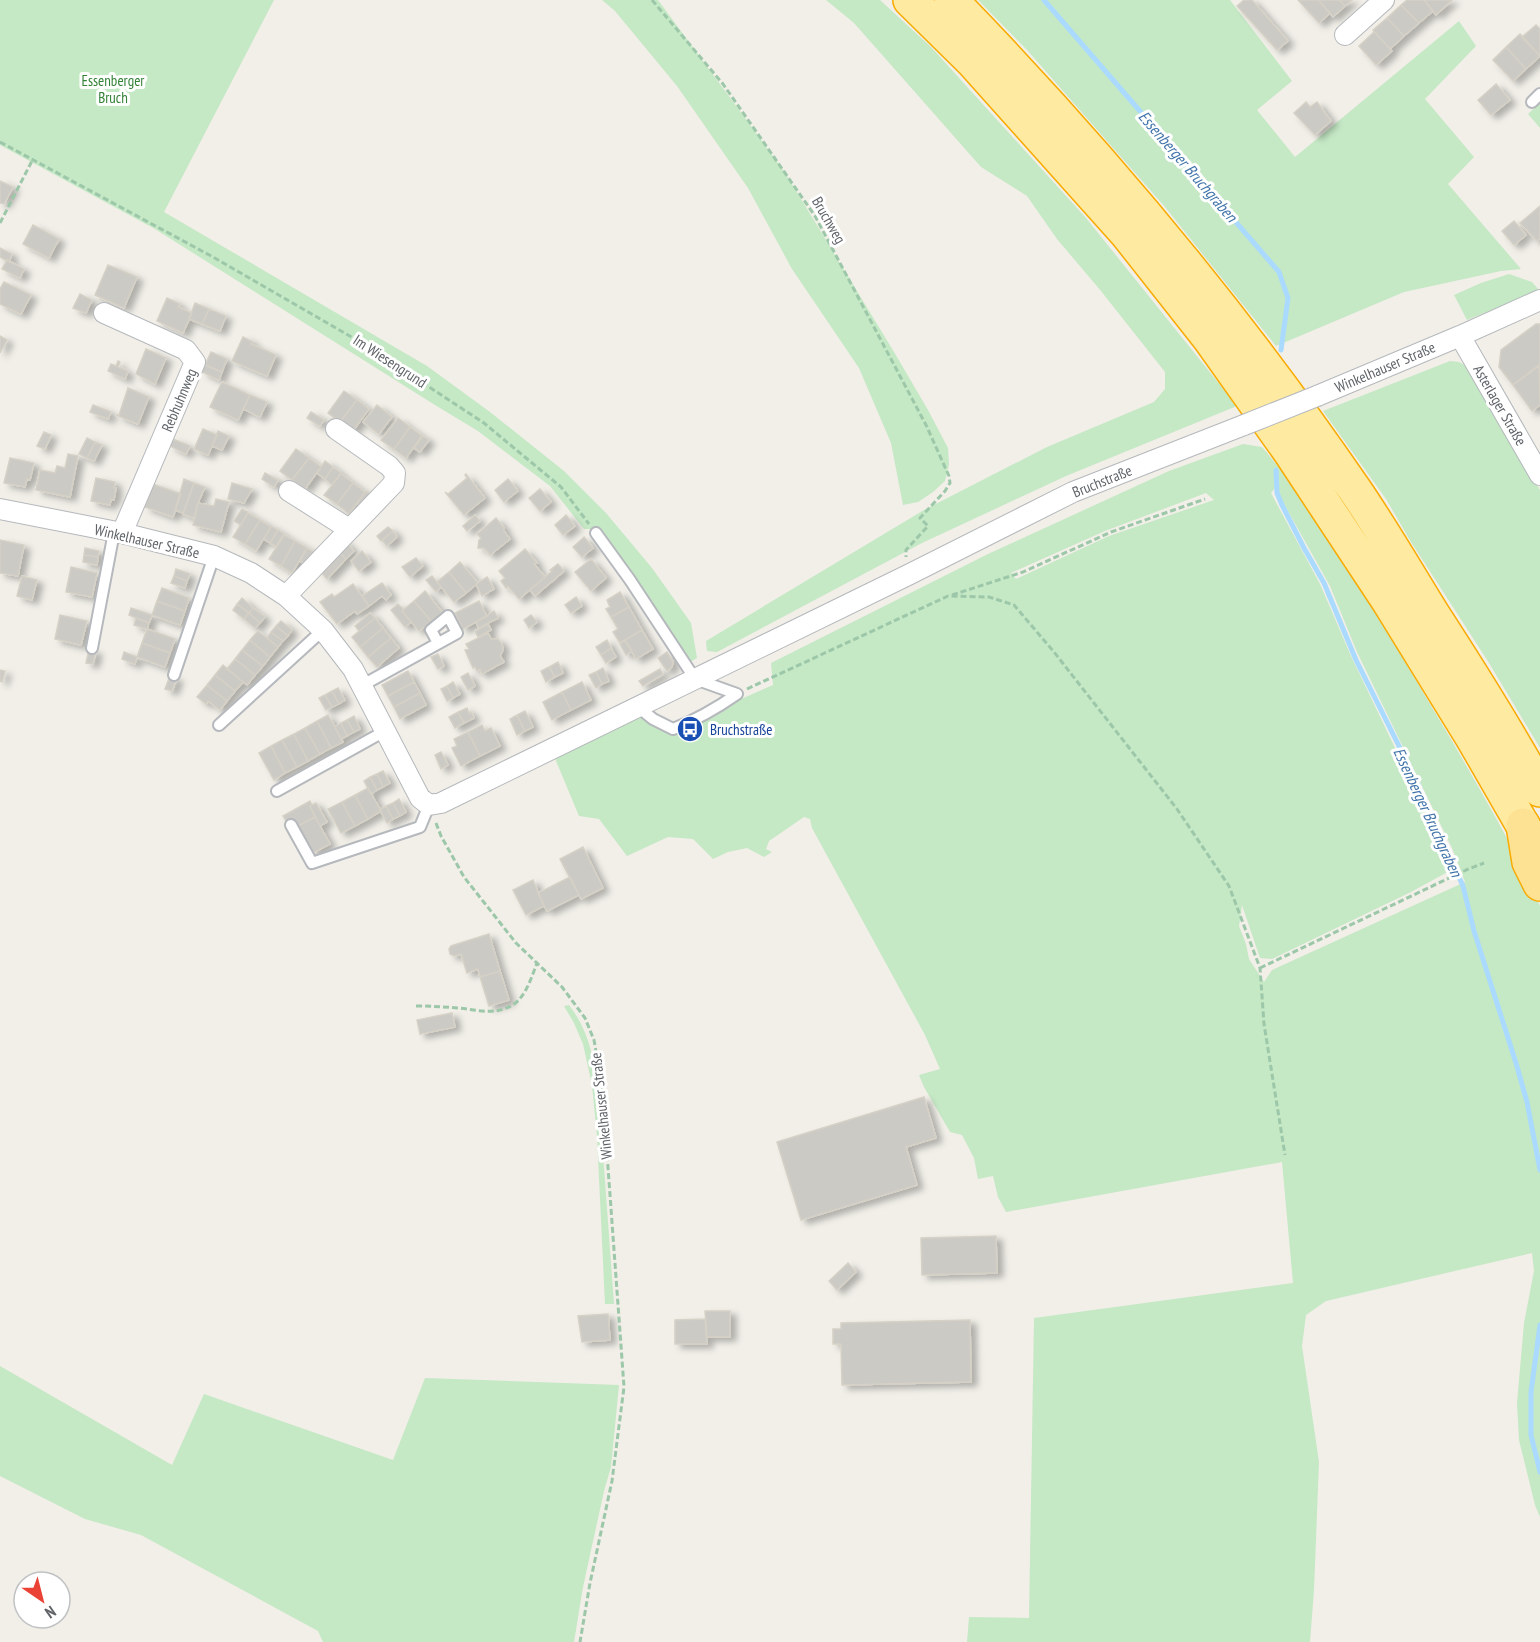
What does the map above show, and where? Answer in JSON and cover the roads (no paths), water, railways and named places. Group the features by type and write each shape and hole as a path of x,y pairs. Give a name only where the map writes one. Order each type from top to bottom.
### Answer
{"highway":[{"path":"910,0 973,62 1127,234 1209,338 1290,452 1389,602 1472,737 1540,855"},
{"path":"951,0 1101,161 1182,258 1256,353 1356,491 1508,733 1540,790"},
{"path":"1523,825 1529,862 1540,884"}],"street":[{"path":"1345,35 1384,0"},
{"name":"Winkelhauser Straße","path":"1236,428 1460,336 1540,300"},
{"name":"Rebhuhnweg","path":"104,313 186,350 195,362 118,533"},
{"name":"Asterlager Straße","path":"1460,336 1540,475"},
{"name":"Bruchstraße","path":"429,805 441,803 1073,492 1236,428"},
{"path":"286,596 394,483 395,473 389,466 336,429"},
{"path":"289,491 349,529"},
{"name":"Winkelhauser Straße","path":"0,509 118,533 214,556 251,573 286,596 322,630 353,669 420,798 429,805"}],"lane":[{"path":"92,648 118,533"},
{"path":"596,533 695,679 737,694 717,708 673,729 653,719 637,706"},
{"path":"174,675 214,556"},
{"path":"219,725 322,630"},
{"path":"362,686 438,644"},
{"path":"277,791 385,731"},
{"path":"291,825 312,863 420,827 429,805"}],"waterway":[{"name":"Essenberger Bruchgraben","path":"1044,0 1279,272 1288,298 1281,350"},
{"name":"Essenberger Bruchgraben","path":"1276,470 1277,493 1282,505 1324,583 1356,660 1414,776 1463,886 1474,931 1527,1102 1540,1170"},
{"name":"Essenberger Bruchgraben","path":"1540,1325 1531,1392 1531,1435 1540,1472"}],"place":[{"name":"Bruchstraße","path":"690,729"}],"park label":[{"name":"Essenberger Bruch","path":"113,88"}]}
